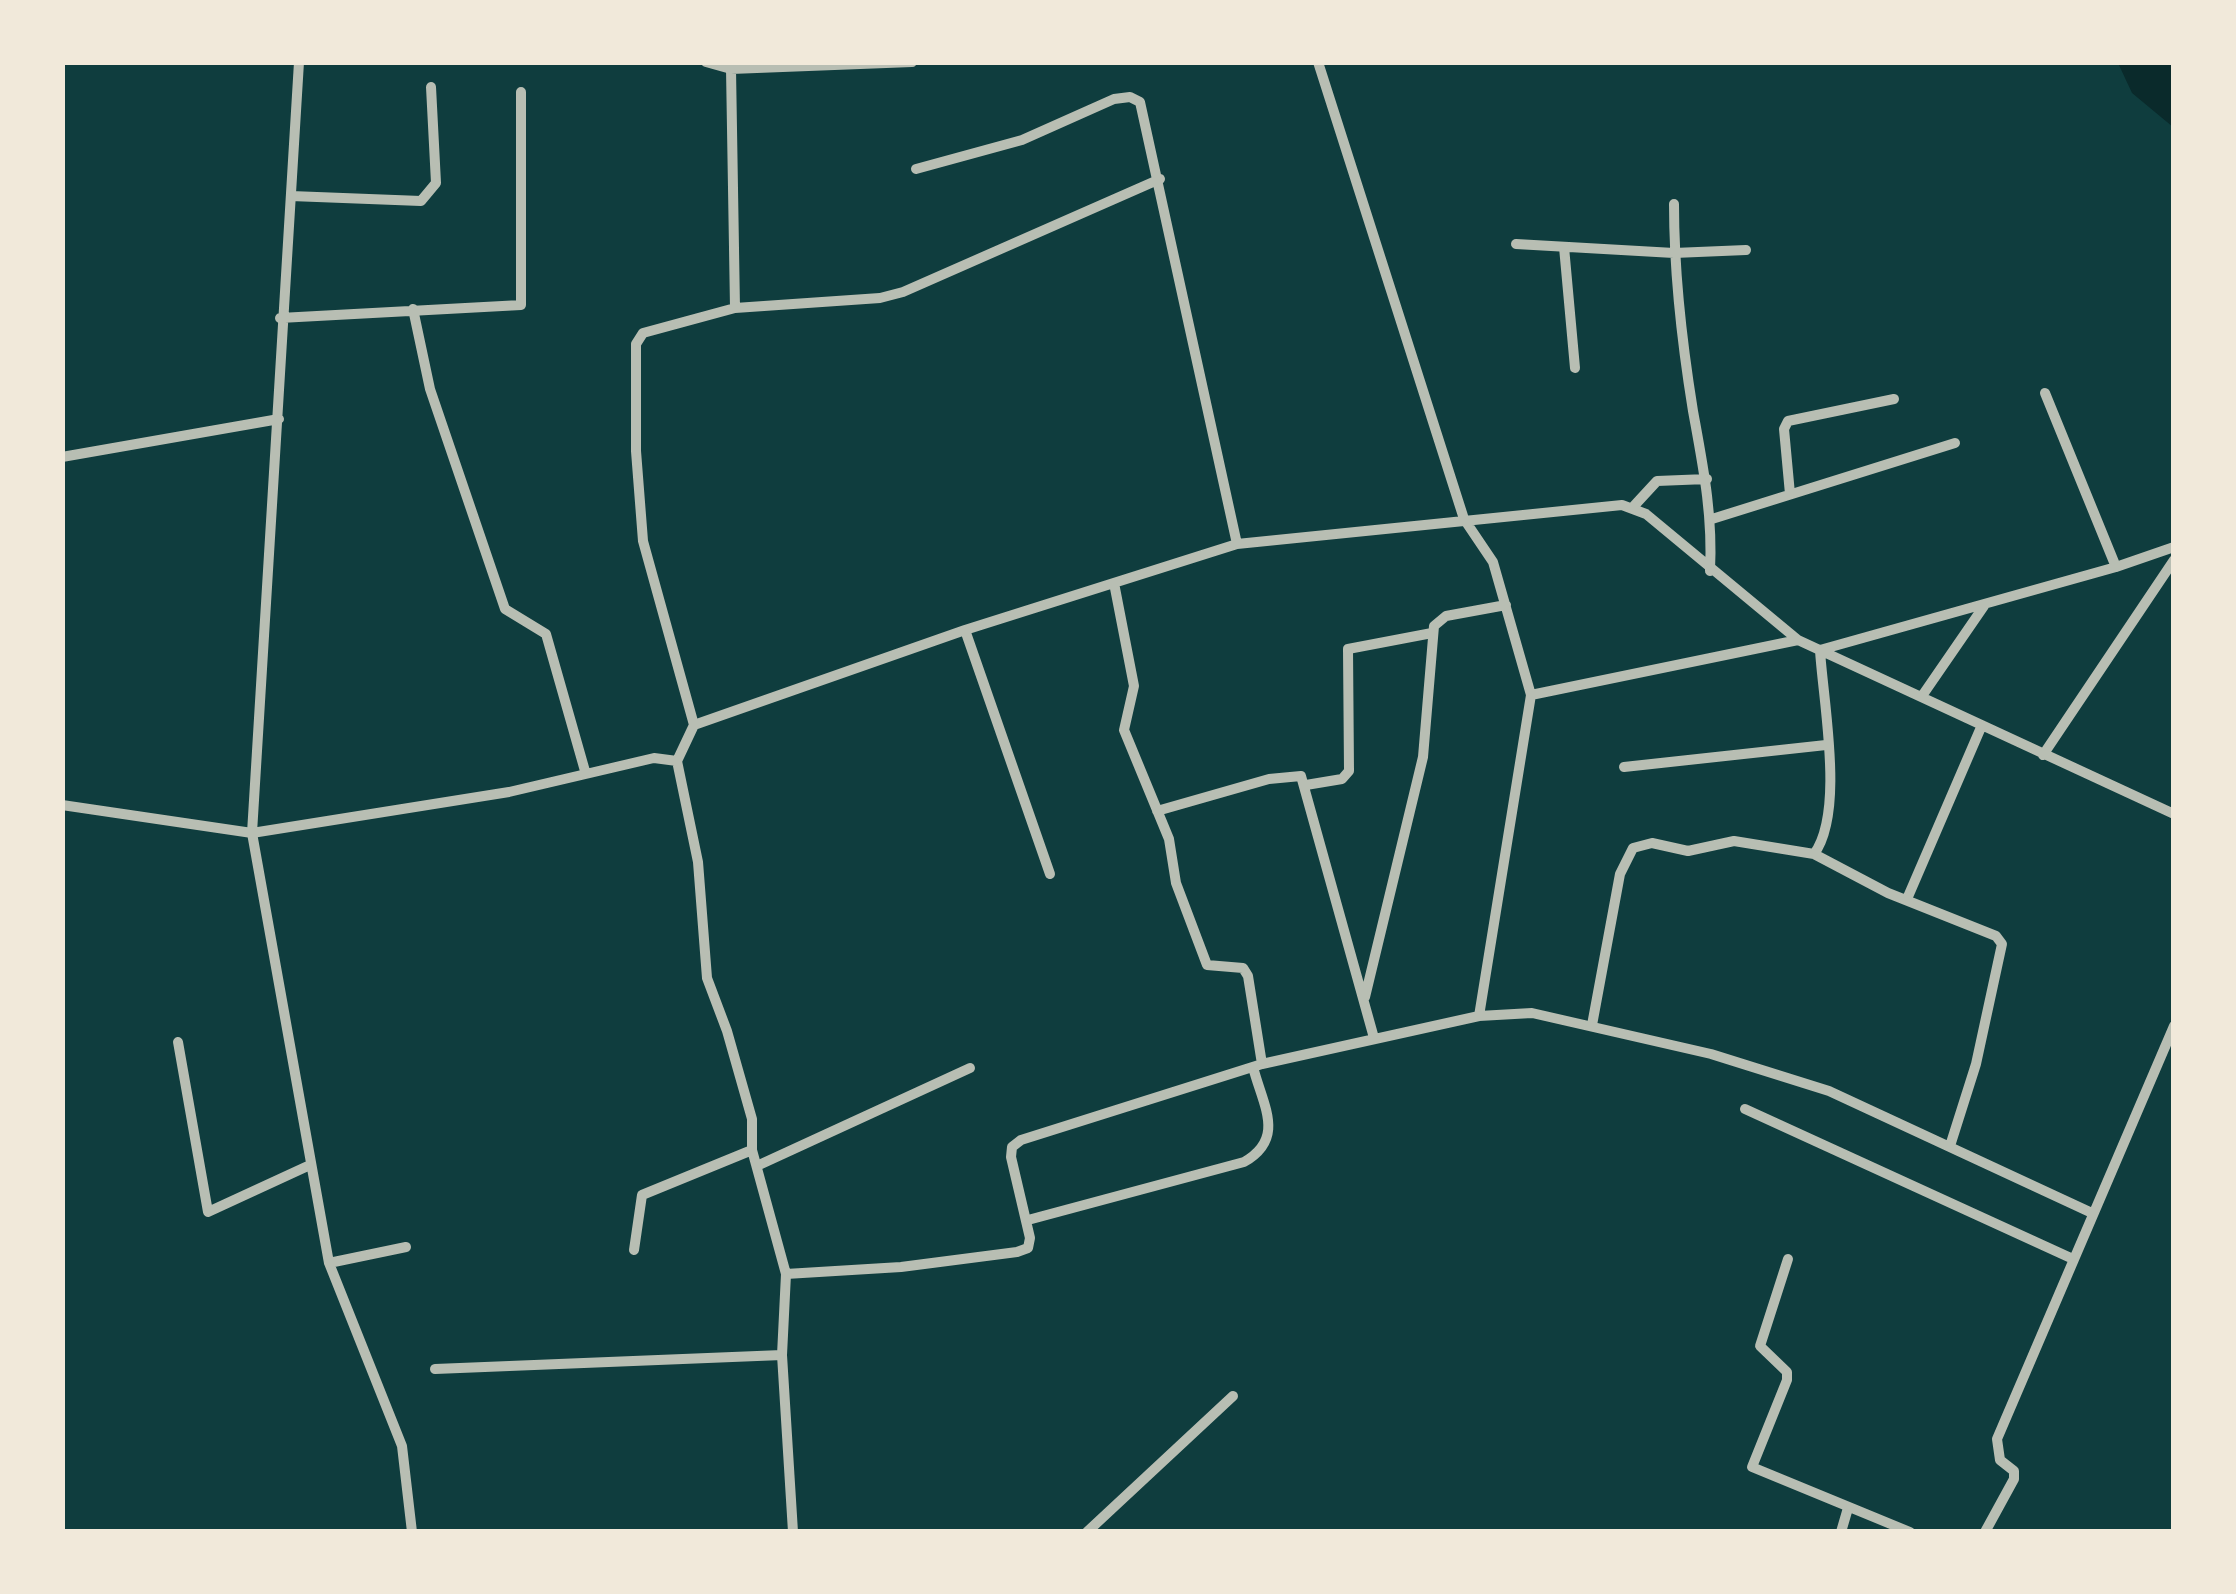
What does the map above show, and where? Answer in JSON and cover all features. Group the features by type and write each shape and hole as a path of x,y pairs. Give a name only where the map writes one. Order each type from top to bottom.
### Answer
{"street":[{"path":"300,62 254,735 252,833 329,1263 402,1446 412,1532"},
{"path":"706,62 731,69 912,62"},
{"path":"1318,62 1464,519 1487,550 1531,695 1478,1016"},
{"path":"731,69 735,308"},
{"path":"291,196 420,201 431,193 436,183 431,87"},
{"path":"280,318 520,304 521,92"},
{"path":"916,169 1022,140 1114,99 1130,97 1144,106 1237,544"},
{"path":"793,1532 782,1355 786,1274 760,1165 752,1150 752,1120 727,1032 706,978 698,862 677,761 694,725 643,540 636,452 636,344 643,333 735,308 880,298 903,292 1160,179"},
{"path":"1674,204 1674,253 1686,362 1712,519 1710,571"},
{"path":"1516,244 1674,253 1746,250"},
{"path":"1564,247 1576,368"},
{"path":"413,309 430,389 505,609 546,634 585,771"},
{"path":"2045,393 2116,567"},
{"path":"1790,494 1784,429 1788,420 1894,399"},
{"path":"62,457 278,418"},
{"path":"1712,519 1955,443"},
{"path":"1634,508 1657,481 1707,480"},
{"path":"694,725 965,630 1237,544 1608,506 1634,508 1661,526 1710,571 1798,640 2174,814"},
{"path":"1820,650 1984,606 2174,547"},
{"path":"2043,755 2174,560"},
{"path":"1028,1220 1244,1162 1260,1152 1270,1132 1248,976 1243,968 1207,965 1157,811 1124,730 1134,686 1114,583"},
{"path":"1365,997 1422,757 1431,697 1432,633 1437,621 1446,616 1506,605"},
{"path":"1922,696 1984,606"},
{"path":"965,630 1050,874"},
{"path":"1306,785 1342,778 1349,771 1348,649 1432,633"},
{"path":"1531,695 1798,640"},
{"path":"1814,854 1828,810 1820,650"},
{"path":"1907,898 1982,725"},
{"path":"1624,767 1826,745"},
{"path":"62,805 252,833 508,792 654,758 677,761"},
{"path":"1157,811 1292,774 1301,776 1374,1038"},
{"path":"1592,1025 1620,874 1633,848 1652,843 1688,851 1716,843 1753,842 1814,854 1996,936 2002,944 1976,1064 1950,1146"},
{"path":"786,1274 901,1268 1017,1252 1028,1248 1028,1220 1011,1157 1012,1147 1021,1140 1258,1066 1478,1016 1532,1012 1711,1054 1829,1091 2092,1213"},
{"path":"1986,1532 2014,1479 2014,1471 1996,1449 1997,1439 2174,1026"},
{"path":"178,1042 208,1212 310,1165"},
{"path":"760,1165 970,1068"},
{"path":"1745,1109 2073,1260"},
{"path":"634,1250 642,1195 752,1150"},
{"path":"329,1263 406,1247"},
{"path":"1788,1259 1760,1346 1787,1372 1787,1380 1752,1467 1910,1532"},
{"path":"435,1368 782,1355"},
{"path":"1086,1532 1233,1396"},
{"path":"1841,1532 1848,1508"}],"water":[{"path":"2118,63 2173,63 2173,127 2132,93"}]}
